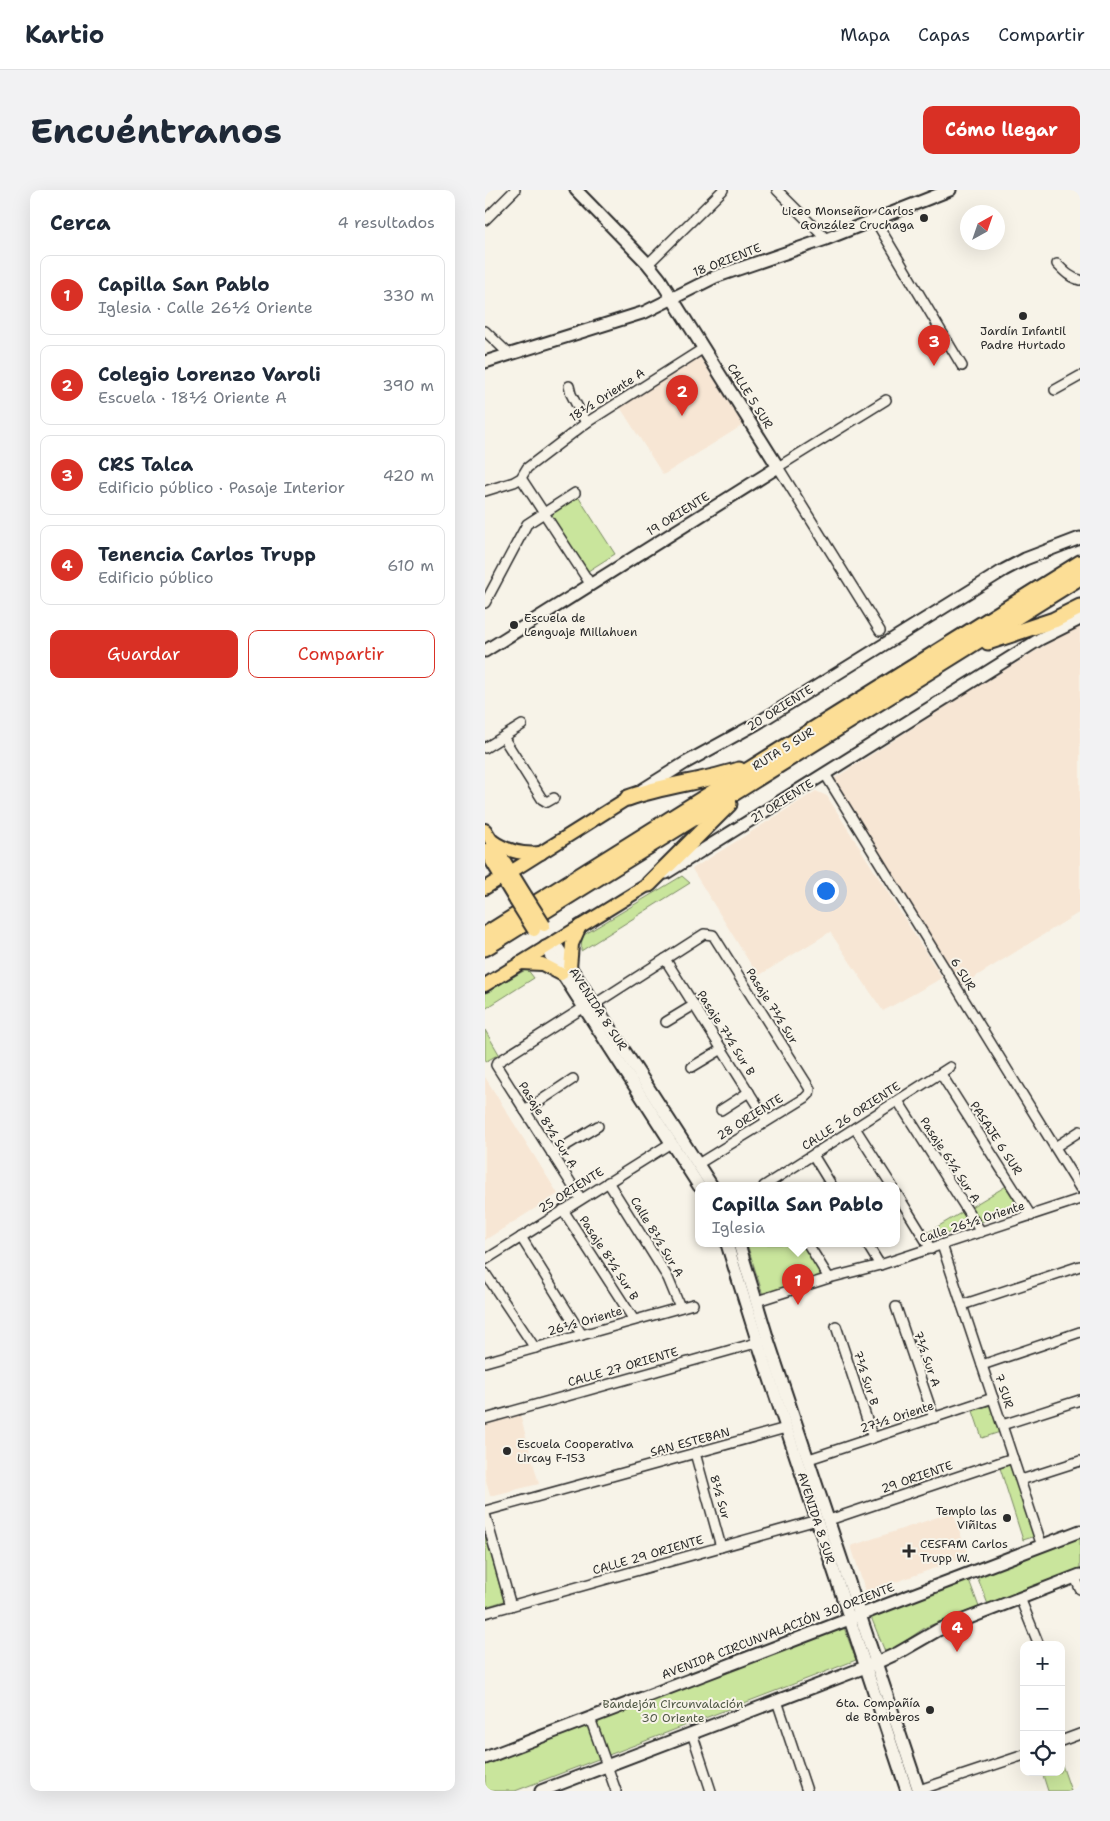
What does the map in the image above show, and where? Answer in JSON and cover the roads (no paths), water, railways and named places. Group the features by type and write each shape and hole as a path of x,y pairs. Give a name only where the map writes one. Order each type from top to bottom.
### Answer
{"highway":[{"path":"1004,610 1027,589 1080,551"},
{"name":"RUTA 5 SUR","path":"485,935 1080,563"},
{"name":"RUTA 5 SUR","path":"485,948 1080,577"},
{"path":"955,656 999,638 1054,620 1080,607"},
{"path":"628,798 654,790 709,779 766,760"},
{"path":"649,884 711,821 759,777"}],"main road":[{"name":"CALLE 5 SUR","path":"576,190 648,264 673,299 778,467"},
{"name":"18 ORIENTE","path":"485,362 645,312 715,277 826,239 950,190"},
{"name":"19 ORIENTE","path":"485,651 778,467"},
{"name":"20 ORIENTE","path":"485,888 685,763 755,724 1004,570 1025,559 1080,538"},
{"name":"21 ORIENTE","path":"485,985 1040,640 1080,619"},
{"path":"487,840 519,852 541,853"},
{"name":"AVENIDA 8 SUR","path":"487,840 549,945 709,1182"},
{"path":"520,963 542,964 566,971 572,944 580,926"},
{"name":"AVENIDA 8 SUR","path":"589,1006 696,1182"},
{"name":"AVENIDA 8 SUR","path":"728,1247 809,1460 849,1618 871,1665 915,1791"},
{"name":"AVENIDA 8 SUR","path":"740,1247 757,1301 763,1341 786,1428 861,1614 871,1665"},
{"name":"AVENIDA CIRCUNVALACIÓN 30 ORIENTE","path":"485,1758 1080,1531"},
{"path":"541,1791 871,1665 898,1653 938,1630 1078,1576"}],"street":[{"path":"485,220 515,190"},
{"path":"648,264 723,190"},
{"path":"777,190 826,239"},
{"path":"875,220 962,366"},
{"path":"1057,264 1074,279 1080,280"},
{"path":"485,331 509,354"},
{"name":"18½ Oriente A","path":"521,478 527,468 586,423 703,348"},
{"path":"1055,390 1080,376"},
{"path":"569,386 571,394 586,423"},
{"name":"19 ORIENTE","path":"778,467 885,400"},
{"name":"CALLE 5 SUR","path":"778,467 880,631"},
{"path":"485,491 521,478 591,585"},
{"path":"485,603 525,527 543,512 575,493"},
{"path":"485,748 522,725"},
{"path":"503,737 542,799 547,802 554,798"},
{"name":"6 SUR","path":"825,774 1080,1188"},
{"name":"Pasaje 7½ Sur","path":"665,959 704,934 713,935 810,1089"},
{"path":"589,1006 665,959"},
{"name":"Pasaje 7½ Sur B","path":"665,959 767,1120"},
{"path":"666,1022 694,1005"},
{"name":"Pasaje 8½ Sur A","path":"581,1200 496,1064 589,1006"},
{"path":"692,1067 722,1049"},
{"name":"CALLE 26 ORIENTE","path":"773,1182 950,1067"},
{"name":"PASAJE 6 SUR","path":"941,1074 1031,1216"},
{"path":"525,1111 573,1079"},
{"name":"28 ORIENTE","path":"698,1164 805,1098 809,1094 810,1089"},
{"path":"721,1110 749,1092"},
{"name":"Pasaje 6½ Sur A","path":"898,1101 981,1232"},
{"path":"552,1154 598,1126"},
{"path":"855,1128 889,1182"},
{"path":"1055,1147 1080,1131"},
{"name":"25 ORIENTE","path":"485,1260 671,1143"},
{"path":"813,1155 830,1182"},
{"name":"Calle 8½ Sur A","path":"609,1182 668,1278 680,1307"},
{"path":"900,1199 931,1248"},
{"name":"Calle 26½ Oriente","path":"757,1301 829,1278 880,1265 1080,1200"},
{"name":"Pasaje 8½ Sur B","path":"563,1210 634,1320"},
{"path":"521,1237 583,1334"},
{"name":"7 SUR","path":"942,1245 1042,1546"},
{"path":"810,1247 829,1278"},
{"path":"869,1247 880,1265"},
{"path":"962,1304 1080,1266"},
{"path":"485,1273 535,1348"},
{"name":"26½ Oriente","path":"485,1362 693,1304"},
{"name":"7½ Sur A","path":"896,1307 933,1418"},
{"name":"7½ Sur B","path":"836,1326 873,1438"},
{"path":"982,1365 1080,1332"},
{"name":"CALLE 27 ORIENTE","path":"485,1419 763,1341"},
{"name":"27½ Oriente","path":"809,1460 993,1398"},
{"path":"1002,1425 1080,1400"},
{"name":"SAN ESTEBAN","path":"485,1512 786,1428"},
{"name":"8½ Sur","path":"695,1453 721,1547"},
{"name":"29 ORIENTE","path":"823,1520 1013,1458"},
{"path":"1021,1480 1080,1461"},
{"path":"485,1512 511,1606"},
{"name":"CALLE 29 ORIENTE","path":"485,1613 823,1520"},
{"path":"1078,1576 1080,1589"},
{"path":"1020,1598 1037,1641"},
{"path":"777,1701 807,1791"},
{"path":"590,1718 615,1791"},
{"path":"692,1733 711,1791"},
{"path":"1065,1740 1080,1734"},
{"path":"915,1791 1020,1755"}],"place":[{"name":"Liceo Monseñor Carlos González Cruchaga","path":"924,218"},
{"name":"Jardín Infantil Padre Hurtado","path":"1023,316"},
{"name":"CRS Talca","path":"934,366"},
{"name":"Colegio Lorenzo Varoli","path":"682,416"},
{"name":"Escuela de Lenguaje Millahuen","path":"514,625"},
{"name":"Capilla San Pablo","path":"798,1305"},
{"name":"Escuela Cooperativa Lircay F-153","path":"507,1451"},
{"name":"Templo las Viñitas","path":"1007,1518"},
{"name":"CESFAM Carlos Trupp W.","path":"909,1551"},
{"name":"Tenencia Carlos Trupp","path":"957,1652"},
{"name":"6ta. Compañía de Bomberos","path":"930,1710"}],"park label":[{"name":"Bandejón Circunvalación 30 Oriente","path":"673,1711"}]}
